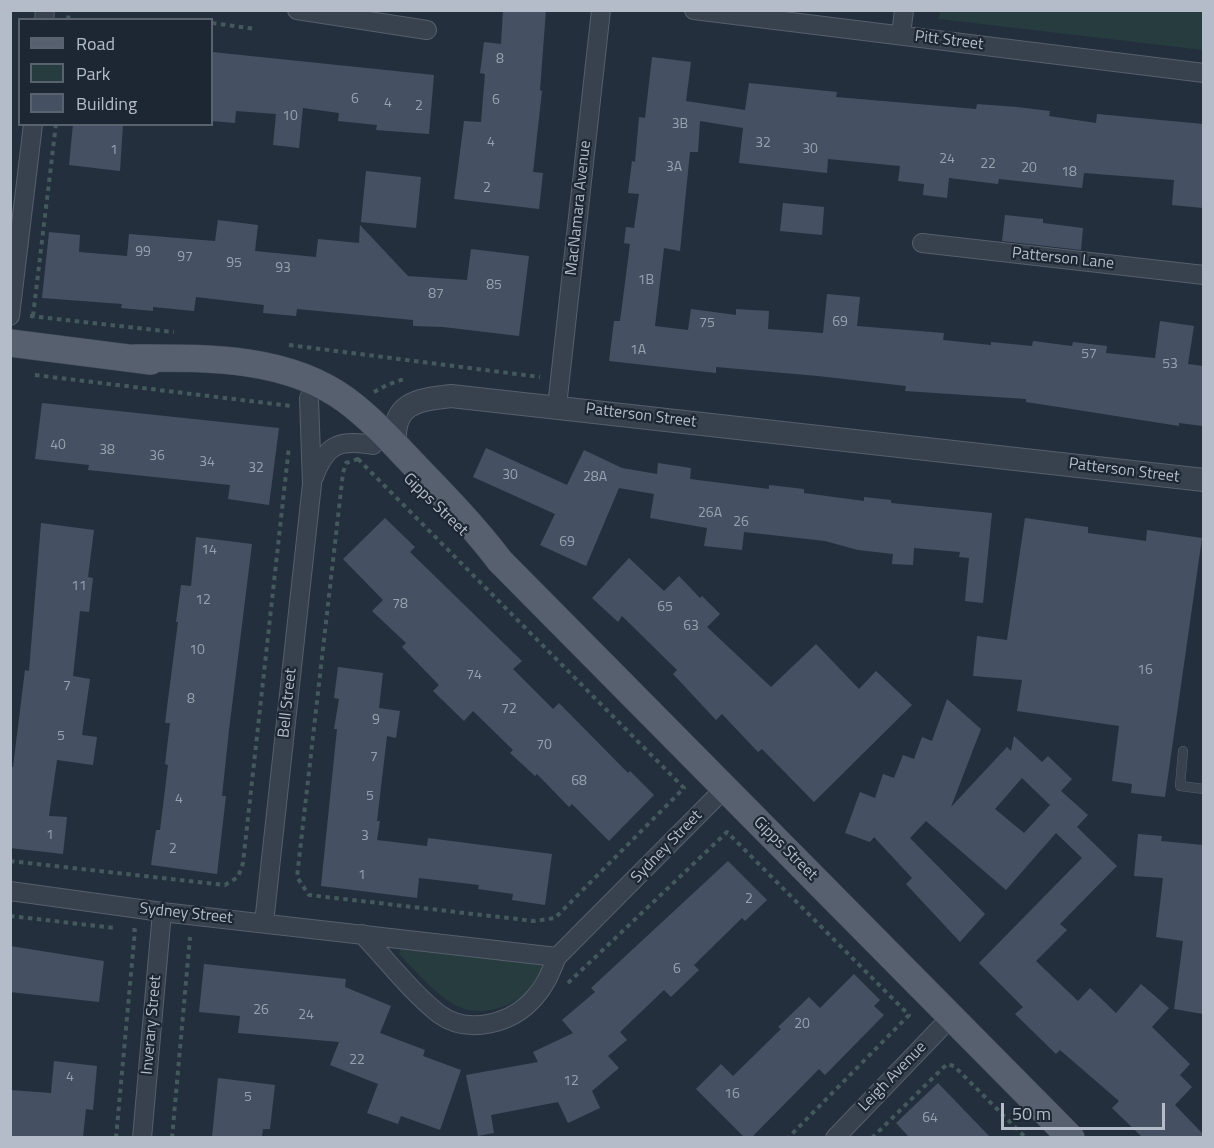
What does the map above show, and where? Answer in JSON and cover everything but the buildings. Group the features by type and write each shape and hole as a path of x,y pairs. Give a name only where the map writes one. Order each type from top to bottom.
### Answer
{"main road":[{"path":"10,343 135,358 198,372 255,380 301,402 334,412 375,450"},
{"path":"135,358 202,358 250,363 302,376 344,399 375,450"},
{"name":"Gipps Street","path":"375,450 473,542 500,561 1071,1137"}],"street":[{"path":"297,10 427,30"},
{"name":"MacNamara Avenue","path":"557,406 601,10"},
{"name":"Pitt Street","path":"694,10 1203,73"},
{"path":"901,35 904,10"},
{"path":"10,316 33,126"},
{"name":"Patterson Lane","path":"922,243 1203,274"},
{"name":"Patterson Street","path":"375,450 404,409 415,402 451,396 557,406 1203,480"},
{"name":"Bell Street","path":"301,402 312,484"},
{"name":"Bell Street","path":"264,922 312,484 320,461 340,443 353,441 375,450"},
{"name":"Sydney Street","path":"362,934 441,1015 462,1024 490,1025 512,1015 534,999 548,979 557,957 725,788"},
{"name":"Sydney Street","path":"10,891 162,912 557,957"},
{"name":"Inverary Street","path":"142,1137 162,912"},
{"name":"Leigh Avenue","path":"836,1137 951,1017"}],"lane":[{"path":"1183,751 1180,786 1203,789"}],"path":[{"path":"213,23 256,29"},
{"path":"33,316 56,126"},
{"path":"35,375 301,402"},
{"path":"344,399 372,394 387,385 407,378"},
{"path":"10,861 225,885 238,877 243,863 290,442"},
{"path":"375,450 684,788 555,918 534,921 309,895 297,877 343,473 346,463 375,450"},
{"path":"727,832 909,1015 788,1137"},
{"path":"10,916 135,930 116,1137"},
{"path":"872,1137 947,1064 954,1066 1026,1137"}],"green space":[{"path":"940,10 1203,11 1203,50 939,19"},
{"path":"401,946 545,963 539,981 523,996 502,1007 490,1010 467,1010 449,1001 426,982 399,954"}]}
